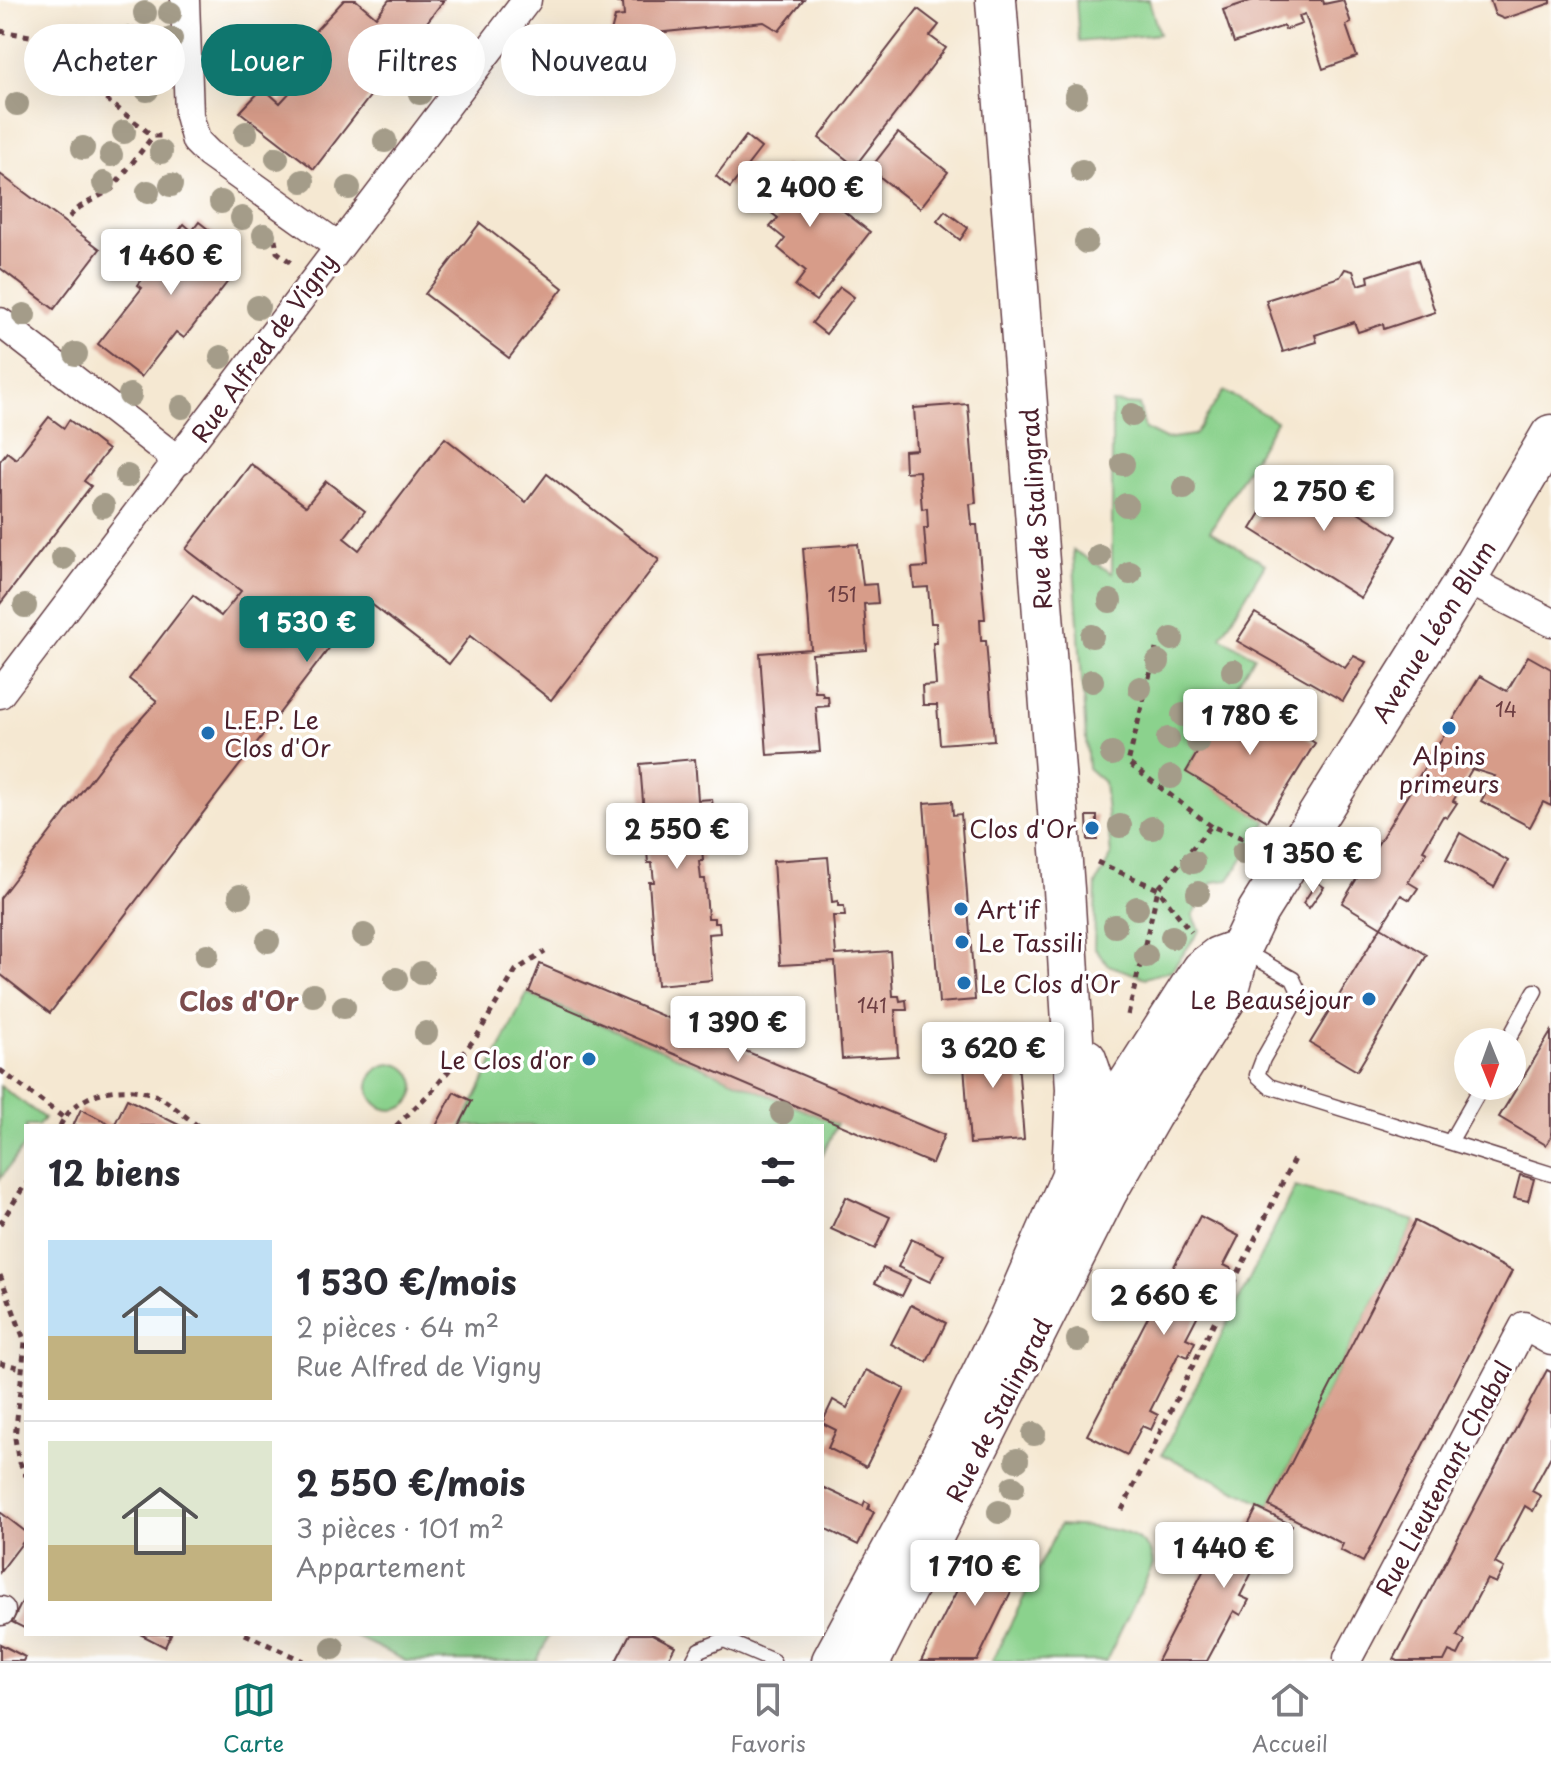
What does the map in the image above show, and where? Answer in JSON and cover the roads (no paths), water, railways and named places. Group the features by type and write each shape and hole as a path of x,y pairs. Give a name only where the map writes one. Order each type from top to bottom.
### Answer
{"street":[{"path":"185,0 189,115 196,141 209,154 338,246"},
{"name":"Rue Alfred de Vigny","path":"0,694 527,0"},
{"name":"Rue de Stalingrad","path":"870,1661 1090,1183 1076,1089 1070,1018 1060,837 996,0"},
{"path":"0,322 179,461"},
{"name":"Avenue Léon Blum","path":"1090,1183 1151,1115 1227,997 1240,949 1258,911 1466,579 1551,435"},
{"path":"1466,579 1551,622"},
{"path":"1106,1117 1201,970 1218,957 1240,949"},
{"name":"Rue de Stalingrad","path":"832,1661 939,1460 1010,1317 1090,1183 1113,1166 1106,1117 1070,1018"},
{"path":"1076,1089 1106,1117 1151,1115"},
{"name":"Rue Lieutenant Chabal","path":"1348,1658 1524,1326 1551,1341"}],"lane":[{"path":"1240,949 1293,979 1300,994 1257,1075 1269,1086 1551,1174"},
{"path":"1515,1028 1535,991"},
{"path":"1450,1142 1474,1100"},
{"path":"693,1661 699,1650 718,1637 768,1660"}],"place":[{"name":"Alpins primeurs","path":"1449,728"},
{"name":"L.E.P. Le Clos d'Or","path":"208,733"},
{"name":"Clos d'Or","path":"1092,828"},
{"name":"Art'if","path":"961,909"},
{"name":"Le Tassili","path":"962,942"},
{"name":"Le Clos d'Or","path":"964,983"},
{"name":"Le Beauséjour","path":"1369,999"},
{"name":"Le Clos d'or","path":"589,1059"}],"district":[{"name":"Clos d'Or","path":"239,1000"}]}
